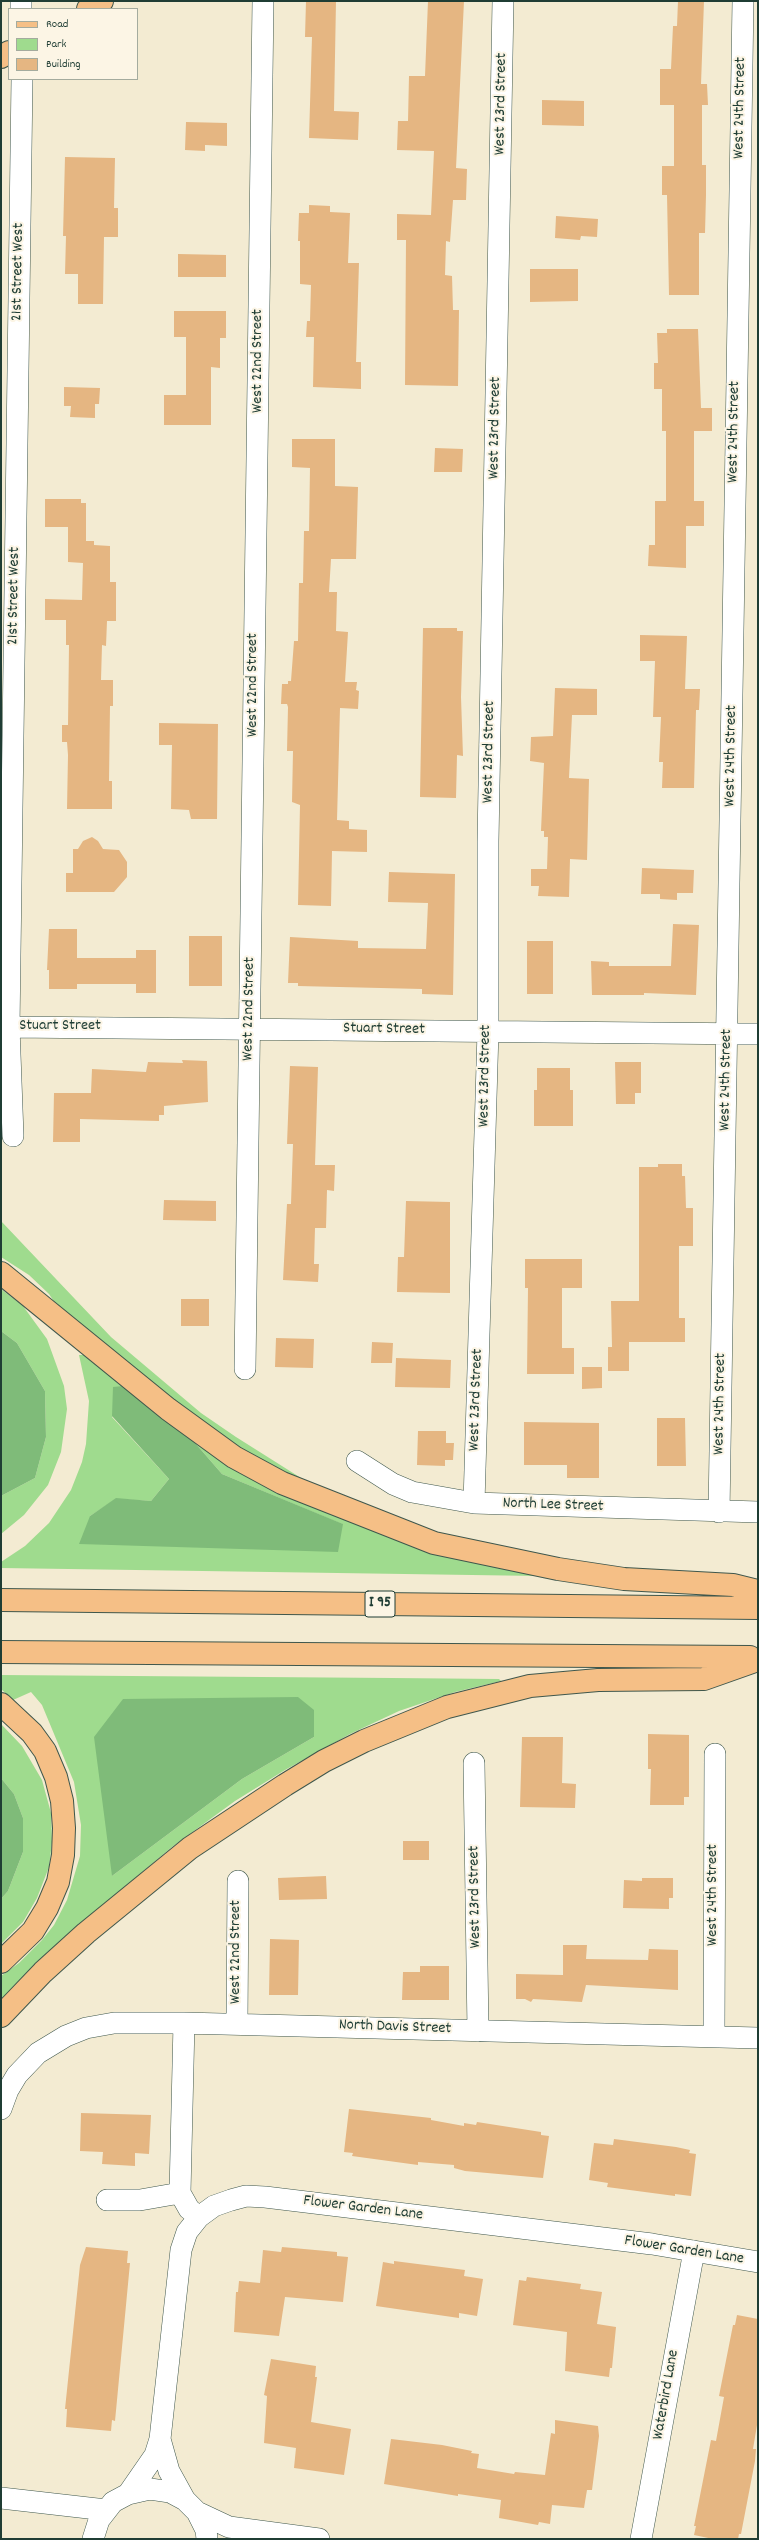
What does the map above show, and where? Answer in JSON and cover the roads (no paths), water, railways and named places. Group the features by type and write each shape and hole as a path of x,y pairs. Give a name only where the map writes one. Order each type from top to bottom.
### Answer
{"main road":[{"path":"90,8 102,1"},
{"path":"1,1273 168,1409 234,1457 282,1483 434,1543 566,1570 624,1579 733,1585 758,1591"},
{"name":"I 95","path":"1,1600 758,1608"},
{"path":"1,1652 758,1658"},
{"path":"1,2016 43,1972 86,1933 190,1848 291,1781 364,1741 447,1707 530,1686 598,1680 704,1679 758,1658"},
{"path":"1,1704 32,1733 45,1751 56,1777 62,1801 64,1828 62,1862 58,1882 47,1908 33,1931 1,1962"}],"street":[{"name":"West 22nd Street","path":"245,1369 263,1"},
{"name":"West 23rd Street","path":"474,1503 488,1031 488,841 504,1"},
{"name":"West 24th Street","path":"719,1512 728,1034 728,951 732,802 734,502 743,1"},
{"name":"21st Street West","path":"13,1136 9,1081 8,551 22,80"},
{"name":"Stuart Street","path":"9,1027 250,1028 758,1034"},
{"name":"North Lee Street","path":"357,1461 393,1484 412,1492 474,1503 719,1512 758,1512"},
{"name":"West 24th Street","path":"714,2037 715,1754"},
{"name":"West 23rd Street","path":"474,1763 478,2031"},
{"name":"West 22nd Street","path":"237,2024 238,1880"},
{"name":"North Davis Street","path":"1,2109 8,2090 17,2075 38,2053 66,2036 86,2028 114,2023 237,2024 758,2038"},
{"path":"184,2023 180,2193 189,2209 199,2217"},
{"path":"107,2200 140,2200 180,2193"},
{"name":"Flower Garden Lane","path":"128,2494 155,2455 160,2439 178,2266 187,2232 199,2217 214,2206 246,2196 265,2197 694,2251 758,2262"},
{"name":"Waterbird Lane","path":"641,2539 694,2251"},
{"name":"Flower Garden Lane","path":"160,2439 169,2472 206,2530 207,2539"},
{"path":"93,2539 99,2520 106,2510 128,2494 150,2489 170,2492 191,2506 229,2527 319,2539"},
{"path":"1,2498 106,2510"}]}
